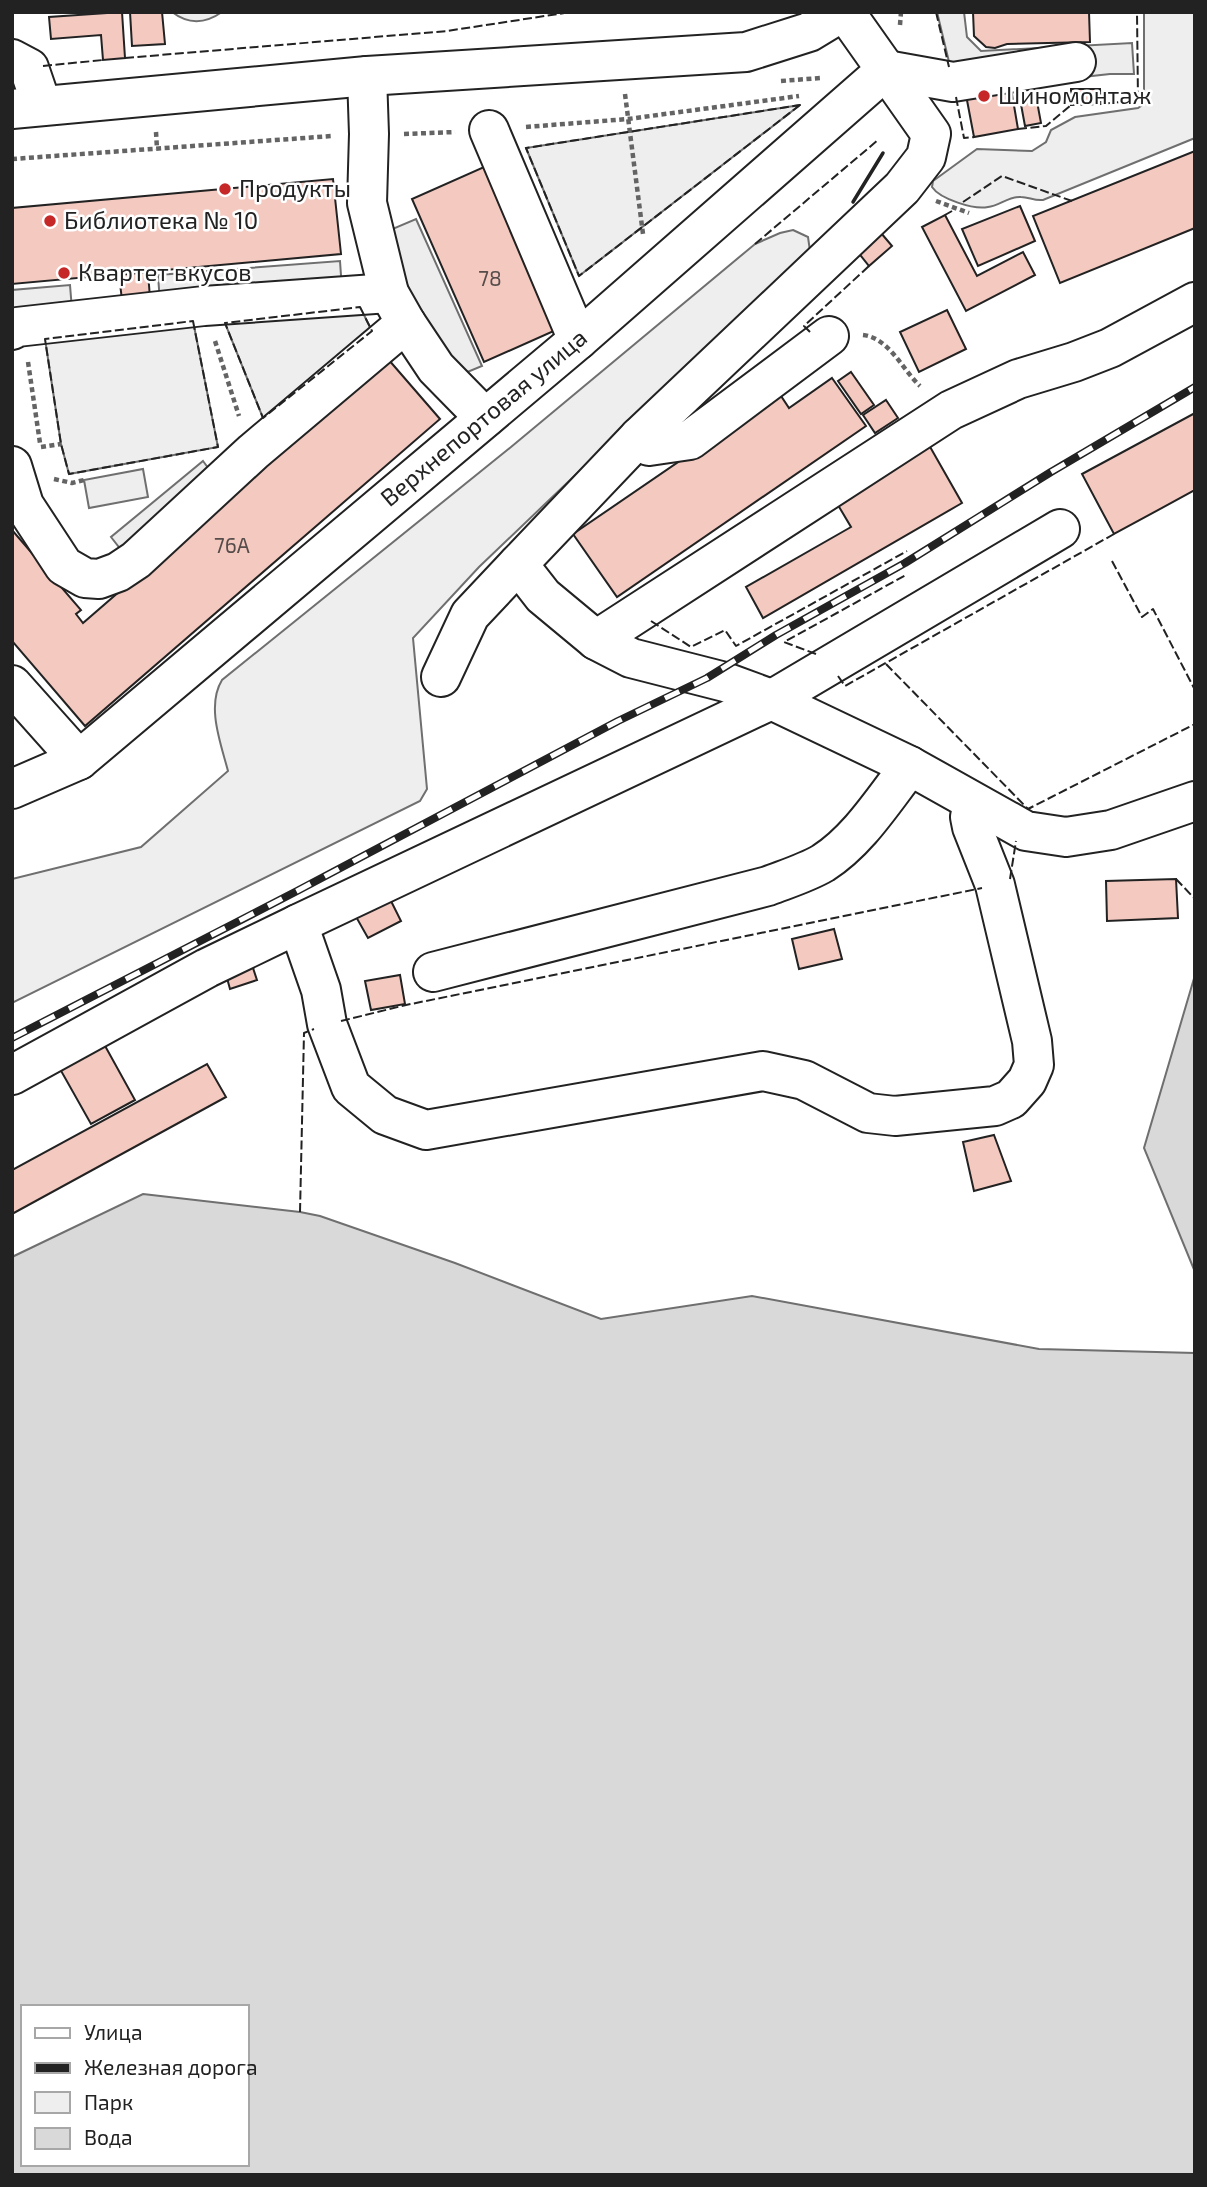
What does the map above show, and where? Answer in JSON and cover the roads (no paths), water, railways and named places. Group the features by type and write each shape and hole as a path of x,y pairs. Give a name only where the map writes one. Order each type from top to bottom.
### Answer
{"main road":[{"path":"12,59 29,68 27,107 367,76 746,52 809,32 844,12 931,134 926,157 902,188 639,437 470,615 440,677"},
{"path":"886,71 953,82 1076,62"},
{"name":"Верхнепортовая улица","path":"12,789 79,760 578,340 886,71"},
{"path":"367,76 353,135 367,203 397,308 436,368 485,418"},
{"path":"489,130 578,340"},
{"path":"596,639 951,410 1018,379 1110,348 1195,302"},
{"path":"18,329 204,306 397,308"},
{"path":"26,474 24,505 64,566 85,578 99,579 118,572 136,560 253,452 397,308"},
{"path":"639,437 649,446 690,440 829,336"},
{"path":"12,1075 207,968 771,700 1060,529"},
{"path":"518,564 543,596 596,639 631,658 725,682 771,700 910,766 1027,831 1066,837 1111,830 1195,801"},
{"path":"12,685 79,760"},
{"path":"433,972 768,886 802,873 823,863 839,850 862,827 910,766"},
{"path":"298,924 321,990 327,1024 351,1087 385,1115 426,1130 763,1071 804,1080 868,1113 895,1116 995,1107 1021,1090 1034,1065 1032,1041 995,885 972,827 970,817 973,803"}],"water":[{"path":"1195,975 1195,1272 1144,1148"},
{"path":"143,1194 320,1216 455,1263 601,1319 752,1296 1039,1349 1195,1353 1195,2175 12,2175 12,1257"}],"railway":[{"path":"12,1038 618,721 707,678 776,635 905,563 1195,387"}],"place":[{"name":"Шиномонтаж","path":"984,96"},
{"name":"Продукты","path":"225,189"},
{"name":"Библиотека № 10","path":"50,221"},
{"name":"Квартет вкусов","path":"64,273"}]}
